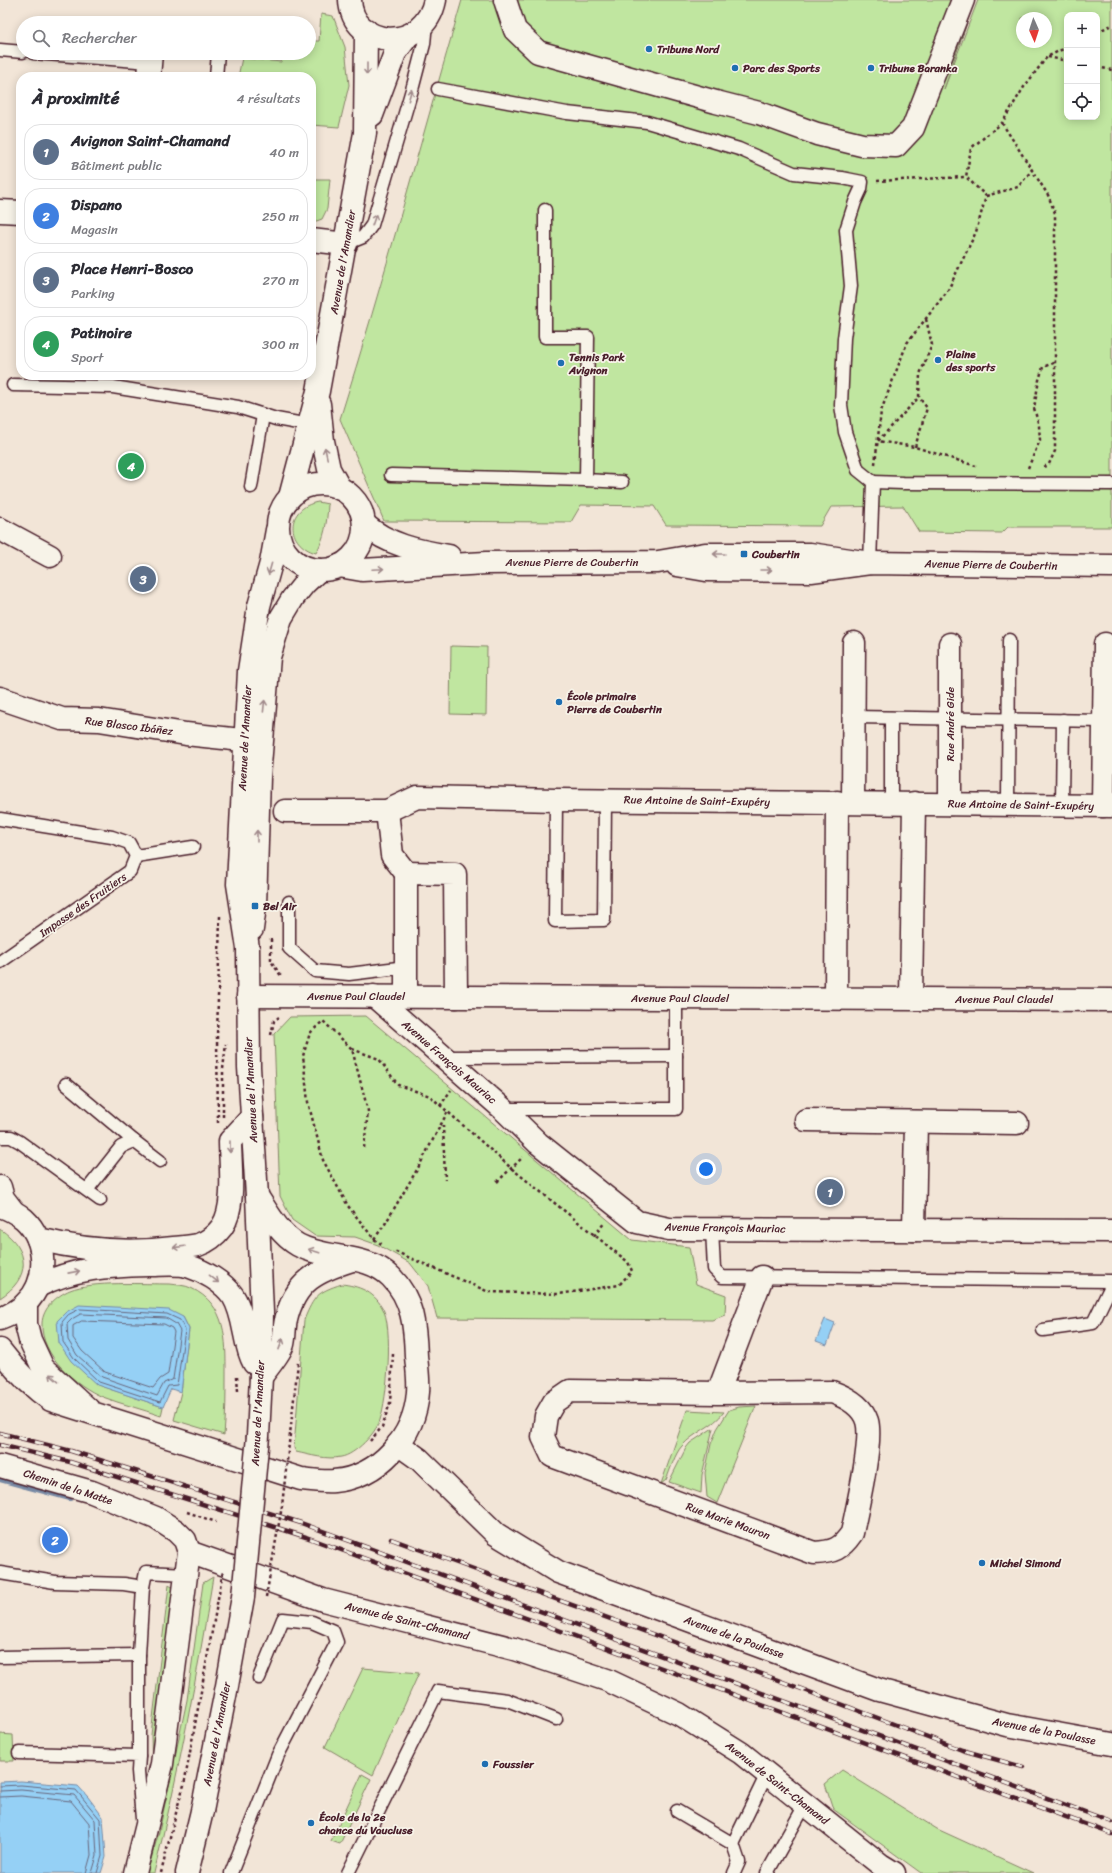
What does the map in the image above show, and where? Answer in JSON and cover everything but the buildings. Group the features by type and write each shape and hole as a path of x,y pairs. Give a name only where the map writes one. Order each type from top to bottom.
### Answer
{"street":[{"path":"350,0 350,6 356,19 366,30 378,37 392,40 407,37 418,31 432,12 435,0"},
{"path":"505,0 515,30 538,52 759,113 817,134 862,145 896,146 913,128 963,0"},
{"name":"Avenue de l'Amandier","path":"290,497 318,391 346,244 365,132 366,30"},
{"name":"Avenue de l'Amandier","path":"365,132 385,77 396,53 407,37"},
{"path":"0,211 16,212"},
{"path":"316,241 346,244"},
{"name":"Avenue de l'Amandier","path":"318,391 323,441 329,469 340,489"},
{"path":"314,485 328,485 340,489 352,498 360,509 364,524 363,536 358,549 350,559 329,568 301,565 286,554 280,543 277,530 280,513 290,497 301,489 314,485"},
{"name":"Avenue Pierre de Coubertin","path":"364,524 375,534 409,548 486,562"},
{"path":"0,529 50,556"},
{"name":"Avenue de l'Amandier","path":"253,741 249,671 259,606 272,563 277,530"},
{"name":"Avenue Pierre de Coubertin","path":"329,568 362,570 486,562 658,562 705,554 810,554 870,563 1112,566"},
{"name":"Avenue de l'Amandier","path":"187,1873 202,1811 227,1686 242,1597 250,1527 262,1377 262,1312 258,1196 249,1067 248,948 238,884 253,741 269,657 281,618 293,598 305,583 329,568"},
{"path":"836,998 845,802 854,717 854,643"},
{"name":"Rue André Gide","path":"950,644 950,804"},
{"path":"1104,644 1104,721 1108,806"},
{"name":"Rue Blasco Ibáñez","path":"0,698 62,719 99,720 186,734 253,741"},
{"name":"Rue Antoine de Saint-Exupéry","path":"285,811 387,811 417,797 1108,806"},
{"path":"911,998 914,803"},
{"path":"387,811 392,855 406,873 406,996"},
{"path":"406,873 455,874 456,997"},
{"name":"Avenue Paul Claudel","path":"248,996 1112,1000"},
{"name":"Avenue François Mauriac","path":"374,996 503,1109 538,1143 637,1222 669,1229 1112,1231"},
{"path":"38,1239 66,1246 120,1251 164,1250 197,1245 211,1238 222,1226 228,1212 230,1197 230,1141 252,1117"},
{"path":"806,1120 1018,1122"},
{"path":"914,1230 916,1122"},
{"path":"0,1188 7,1208 24,1219 38,1239 42,1254 42,1271 32,1295 26,1324 30,1340 43,1368 94,1414"},
{"path":"0,1350 17,1373 36,1390 51,1400 300,1479 321,1482 334,1481 364,1473 389,1456 409,1429 415,1412 418,1392 412,1310 403,1293 391,1277 379,1268 352,1260 314,1252 297,1244 275,1223 258,1196"},
{"path":"0,1319 14,1313 32,1295 66,1274 104,1266 186,1266 207,1274 232,1296 240,1312 251,1359 262,1377 283,1345 286,1319 293,1300 304,1282 327,1268 352,1260"},
{"path":"718,1393 762,1278"},
{"name":"Rue Marie Mauron","path":"570,1391 718,1393 832,1392 846,1397 860,1409 867,1420 868,1439 852,1533 844,1544 830,1552 814,1553 552,1456 543,1437 546,1416 554,1402 570,1391"},
{"name":"Avenue de la Poulasse","path":"398,1444 419,1459 496,1534 558,1572 879,1690 1007,1724 1112,1744"},
{"name":"Chemin de la Matte","path":"0,1466 92,1492 156,1518 176,1531 185,1540 189,1552"},
{"path":"135,1873 162,1764 189,1552"},
{"name":"Avenue de Saint-Chamand","path":"189,1552 323,1600 514,1648 607,1680 679,1714 741,1753 881,1865 894,1873"}],"lane":[{"path":"346,244 363,237 372,225 422,51 426,22"},
{"path":"0,50 16,51"},
{"path":"107,60 150,64"},
{"path":"216,72 217,60"},
{"path":"438,89 567,113 647,122 739,149 794,173 842,178 862,182 862,189 855,202 846,230 850,286 844,338 841,405 845,432 858,470 873,482 1112,484"},
{"path":"545,210 545,337 588,337 586,480"},
{"path":"12,385 114,387 238,407 276,419 309,425"},
{"path":"251,487 264,415"},
{"path":"390,475 622,482"},
{"path":"870,563 873,482"},
{"path":"1008,804 1009,640"},
{"path":"854,717 1008,718 1104,721"},
{"path":"891,718 892,803"},
{"path":"1062,805 1063,720"},
{"path":"556,800 554,921 604,920 605,800"},
{"path":"0,819 112,837 129,843 136,856 193,847"},
{"name":"Impasse des Fruitiers","path":"0,962 130,871 136,856"},
{"path":"290,902 289,948 315,971 349,974 406,967"},
{"path":"503,1109 676,1109 676,998"},
{"path":"442,1057 676,1056"},
{"path":"66,1084 134,1141 160,1160"},
{"path":"0,1136 11,1138 20,1142 100,1200"},
{"path":"86,1190 121,1147 134,1141"},
{"path":"712,1229 714,1269 722,1277 1112,1281"},
{"path":"1043,1330 1093,1323 1112,1284"},
{"path":"144,1838 138,1771 139,1655 143,1587 146,1572 187,1574"},
{"path":"0,1573 55,1582 124,1584 143,1587"},
{"path":"231,1873 278,1755 337,1642 333,1631 312,1622 284,1619 259,1678"},
{"path":"0,1657 139,1655"},
{"path":"348,1873 438,1691 507,1700 556,1719"},
{"path":"19,1753 139,1756"},
{"path":"734,1873 738,1862 733,1844 767,1774"},
{"path":"767,1873 805,1805"},
{"path":"677,1811 733,1844"}],"path":[{"path":"1100,31 1112,25"},
{"path":"966,177 971,148 1002,123 1024,87 1047,57 1065,48"},
{"path":"1047,57 1064,60"},
{"path":"1100,68 1112,70"},
{"path":"1002,123 1048,195 1055,213 1055,451 1049,464 1043,468"},
{"path":"986,196 1018,187 1032,170"},
{"path":"862,182 898,179 966,177 986,196"},
{"path":"873,482 882,411 907,342 948,290 976,232 986,196"},
{"path":"915,447 927,408 919,397 920,374 932,345 926,319"},
{"path":"1032,471 1027,471 1040,440 1039,426 1034,408 1039,380 1043,367 1056,362"},
{"path":"878,441 919,397"},
{"path":"878,441 915,447 981,466"},
{"path":"218,1129 217,1038 220,914"},
{"path":"270,938 271,961 281,977 282,996 282,1016 274,1021 270,1038"},
{"path":"323,1021 352,1049 379,1060 398,1085 430,1096 447,1113 511,1168 628,1262 632,1271 619,1285 560,1294 489,1292 387,1247 374,1239 348,1206 323,1160 308,1102 303,1056 310,1033 323,1021"},
{"path":"224,1125 223,1069 227,1038"},
{"path":"352,1049 368,1111 364,1148"},
{"path":"374,1239 385,1224 447,1113"},
{"path":"442,1124 445,1180"},
{"path":"497,1182 538,1143"},
{"path":"367,1445 382,1427 390,1403 393,1351"},
{"path":"289,1444 299,1356"},
{"path":"161,1873 184,1785 224,1564"}],"green space":[{"path":"462,0 975,0 944,89 978,0 1112,0 1112,527 1008,527 1002,533 919,532 903,506 831,507 820,526 666,525 654,506 581,505 571,522 384,521 340,419 387,262"},
{"path":"321,14 333,16 345,47 349,85 339,127 316,125 316,72 239,72 242,60 281,62 281,60 316,60 316,41 319,41"},
{"path":"316,179 330,179 327,209 322,219 316,221"},
{"path":"318,502 328,504 325,529 322,541 316,553 306,548 299,542 294,534 293,526 299,511"},
{"path":"451,646 487,647 486,715 450,714"},
{"path":"366,1016 632,1240 689,1247 696,1284 726,1295 725,1315 712,1320 437,1318 428,1286 410,1263 378,1245 355,1237 315,1236 292,1220 280,1196 274,1034 290,1017"},
{"path":"0,1229 10,1237 17,1246 22,1255 23,1264 22,1273 17,1282 0,1298"},
{"path":"105,1284 170,1284 189,1287 203,1295 212,1304 222,1325 226,1349 226,1404 224,1435 174,1420 181,1392 189,1329 183,1317 98,1385 163,1407 161,1416 110,1400 93,1392 71,1377 53,1358 47,1347 43,1335 42,1323 45,1312 55,1299 70,1290 91,1285"},
{"path":"342,1284 365,1290 374,1297 382,1307 386,1316 388,1330 387,1380 383,1410 378,1425 370,1437 358,1448 347,1455 336,1458 324,1458 296,1452 294,1448 304,1320 317,1296"},
{"path":"756,1406 717,1503 707,1497 705,1473 711,1444 717,1429 729,1410 739,1407"},
{"path":"687,1410 724,1412 714,1422 692,1437 679,1449 666,1480 661,1484"},
{"path":"713,1428 702,1475 701,1493 669,1482 690,1443"},
{"path":"213,1577 194,1689 171,1799 154,1873 147,1873 159,1832 187,1700 203,1583"},
{"path":"169,1585 175,1589 152,1773 151,1735"},
{"path":"363,1668 419,1673 373,1775 325,1747"},
{"path":"0,1734 13,1735 14,1761 0,1761"},
{"path":"842,1770 937,1829 1033,1873 921,1873 833,1809 825,1784"},
{"path":"362,1774 371,1779 340,1844 331,1841"}],"water":[{"path":"79,1305 169,1310 183,1317 189,1329 181,1392 171,1389 163,1407 97,1385 71,1361 59,1343 57,1321 66,1312"},
{"path":"825,1319 835,1323 827,1345 816,1341"},
{"path":"21,1781 78,1786 88,1797 103,1817 106,1857 101,1873 0,1873 0,1782"}],"waterway":[{"path":"0,1479 70,1498"}],"railway":[{"path":"0,1433 71,1451 301,1523 1112,1822"},
{"path":"0,1445 70,1462 306,1537 1112,1834"},
{"path":"391,1539 770,1677 962,1750 1023,1767"}],"place":[{"name":"Tribune Nord","path":"649,49"},
{"name":"Parc des Sports","path":"735,68"},
{"name":"Tribune Baranka","path":"871,68"},
{"name":"Plaine des sports","path":"938,360"},
{"name":"Tennis Park Avignon","path":"561,363"},
{"name":"Patinoire","path":"131,466"},
{"name":"Coubertin","path":"744,554"},
{"name":"Place Henri-Bosco","path":"143,579"},
{"name":"École primaire Pierre de Coubertin","path":"559,702"},
{"name":"Bel Air","path":"255,906"},
{"name":"Avignon Saint-Chamand","path":"830,1192"},
{"name":"Dispano","path":"55,1540"},
{"name":"Michel Simond","path":"982,1563"},
{"name":"Foussier","path":"485,1764"},
{"name":"École de la 2e chance du Vaucluse","path":"311,1823"}]}
